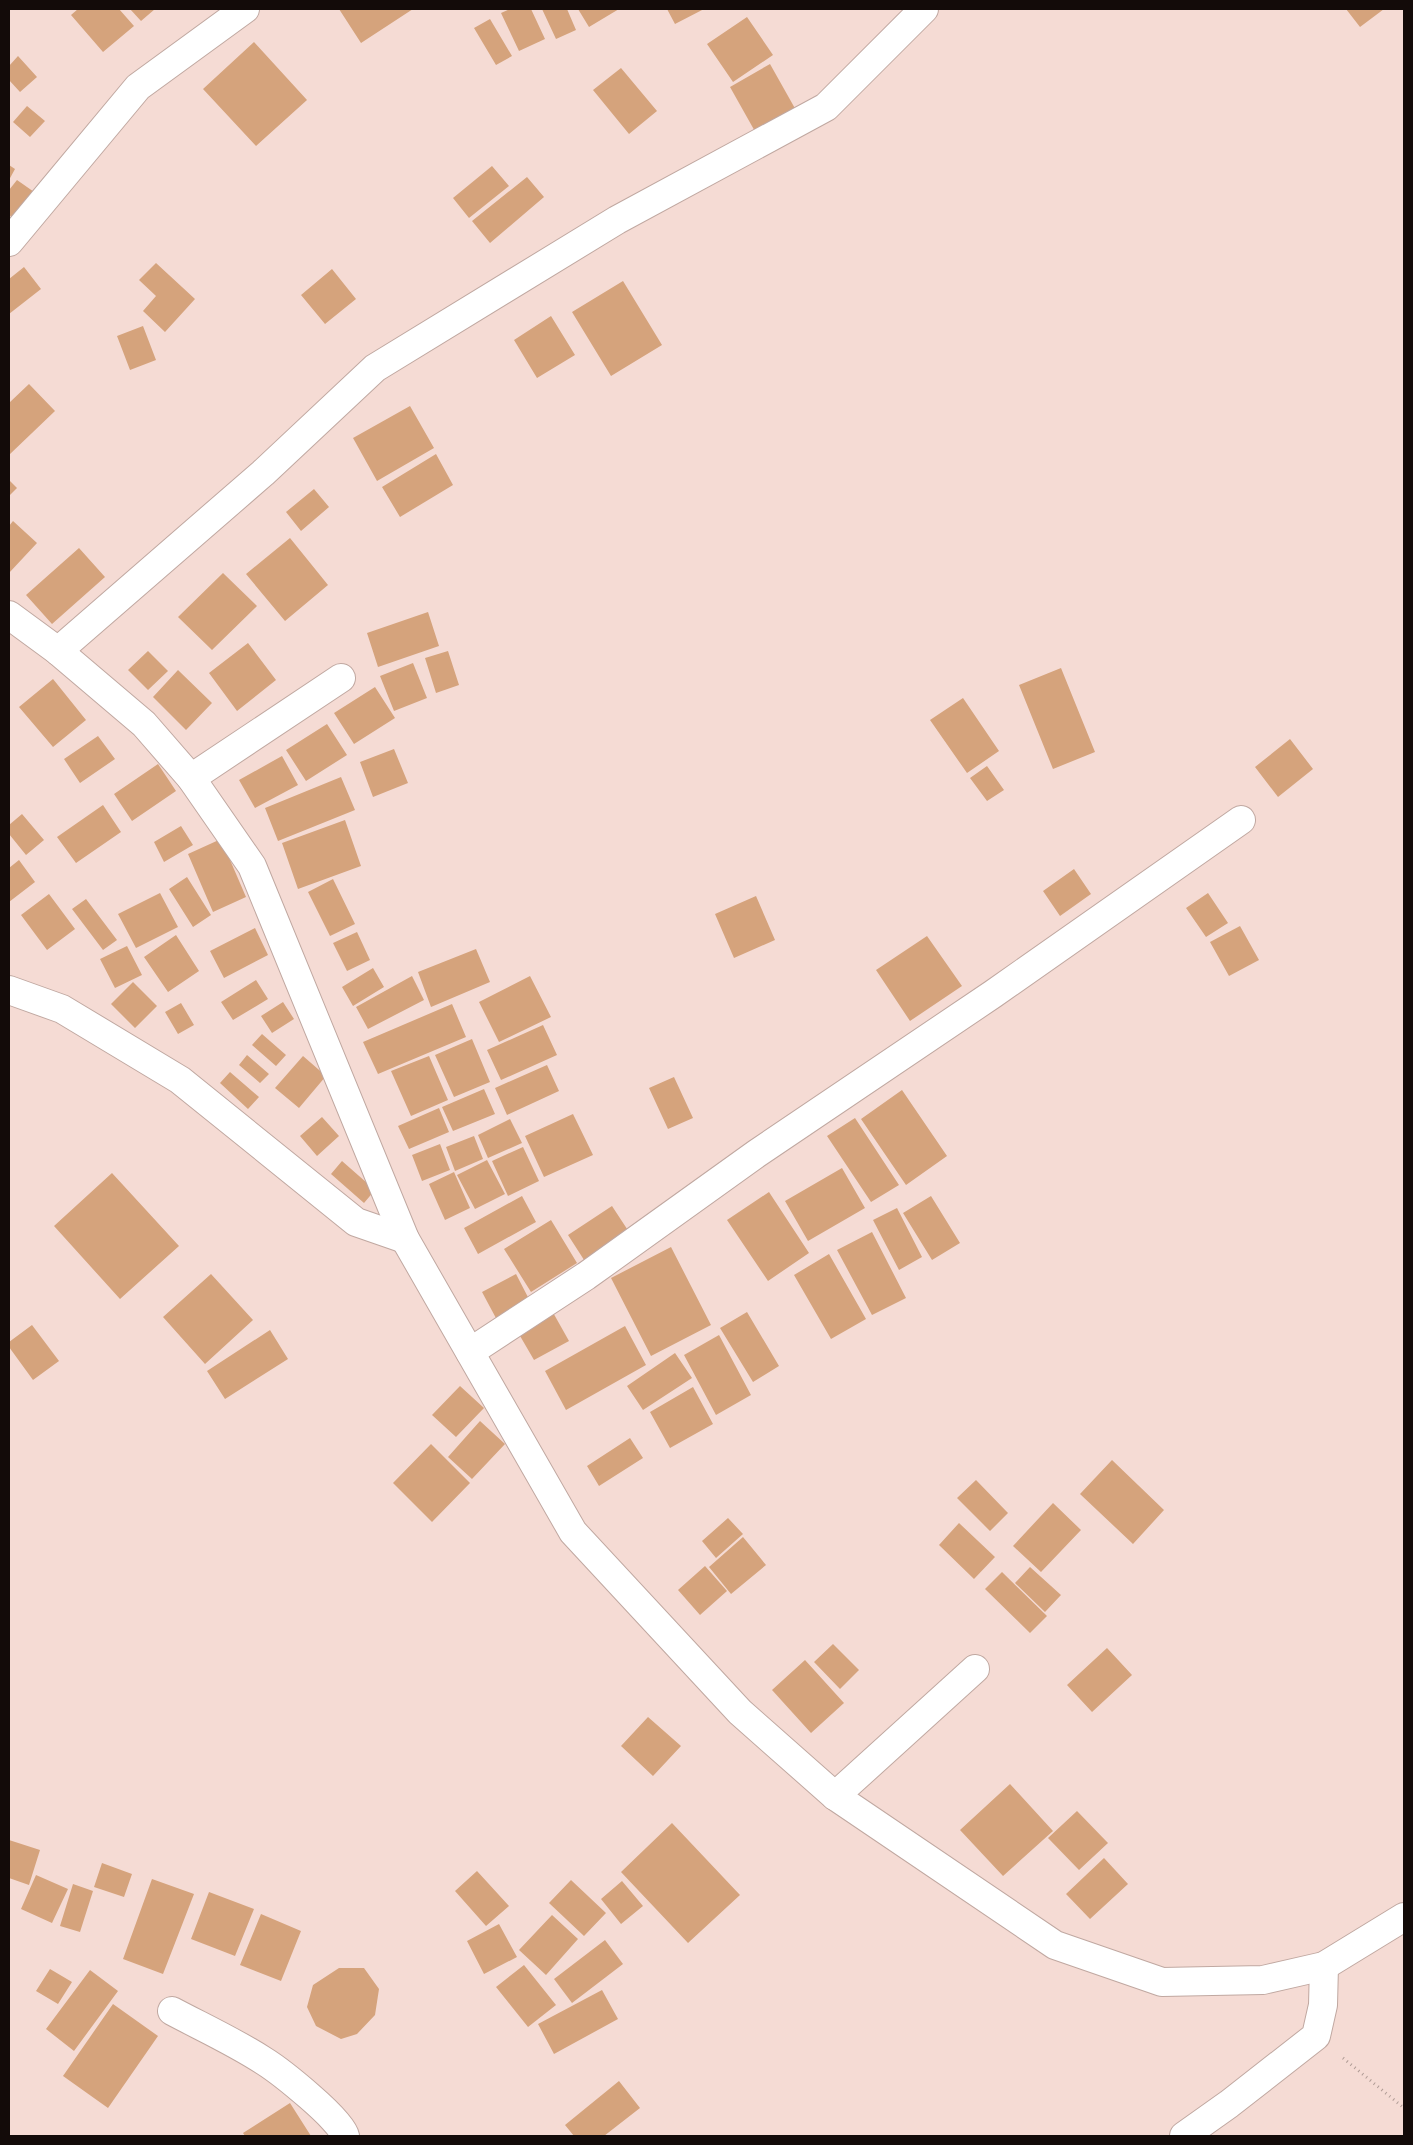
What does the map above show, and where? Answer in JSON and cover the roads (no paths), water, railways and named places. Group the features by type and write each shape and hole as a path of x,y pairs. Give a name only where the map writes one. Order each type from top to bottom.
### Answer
{"street":[{"path":"9,242 138,87 245,9"},
{"path":"58,651 263,472 375,368 617,220 826,107 924,9"},
{"path":"9,615 58,651 144,724 191,778 252,866 405,1240 573,1532 740,1712 835,1796 1055,1945 1162,1982 1263,1980 1324,1966 1404,1917"},
{"path":"191,778 340,678"},
{"path":"470,1352 586,1276 756,1154 992,994 1241,820"},
{"path":"9,990 62,1009 180,1080 356,1222 405,1240"},
{"path":"835,1796 975,1669"},
{"path":"1184,2136 1229,2104 1316,2036 1323,2004 1324,1966"},
{"path":"172,2011 264,2061 330,2114 345,2136"}]}
